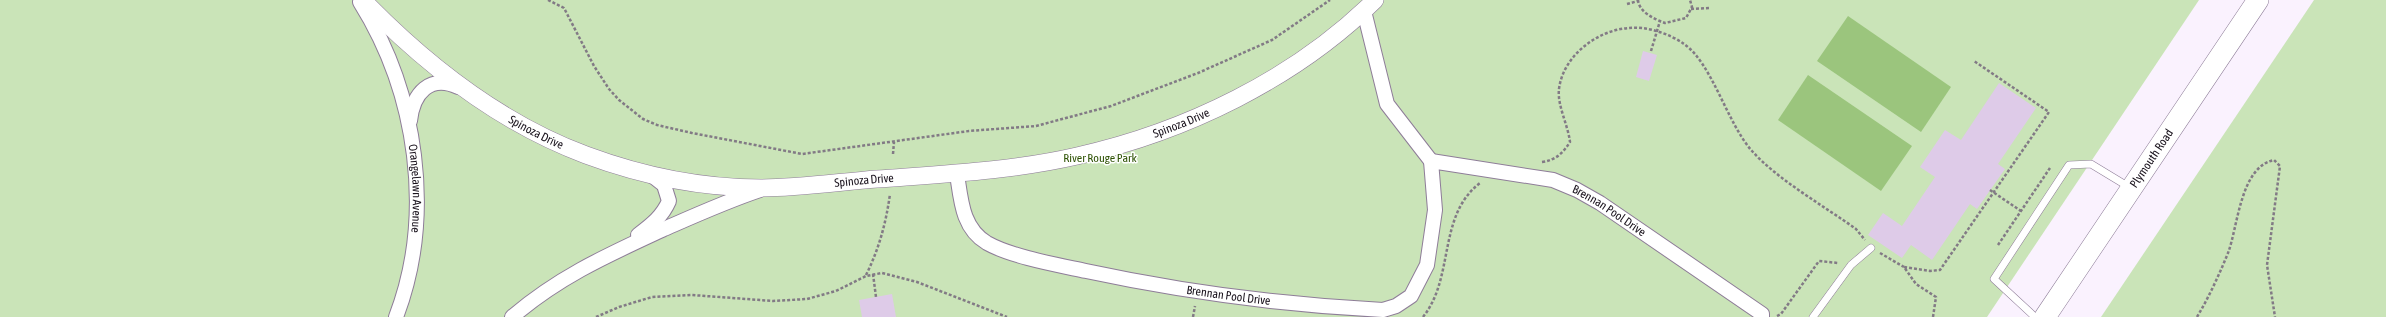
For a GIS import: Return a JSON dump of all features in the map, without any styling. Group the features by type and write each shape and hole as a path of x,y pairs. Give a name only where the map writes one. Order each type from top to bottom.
{"main road":[{"name":"Plymouth Road","path":"2045,317 2258,0"}],"street":[{"name":"Orangelawn Avenue","path":"358,0 380,37 401,93 410,131 416,177 415,228 408,279 396,317"},
{"name":"Spinoza Drive","path":"363,0 408,44 468,91 510,119 542,135 584,154 649,174 711,184 764,188 957,174 1075,156 1116,146 1197,116 1275,77 1320,47 1369,6"},
{"path":"1369,6 1387,104 1431,161"},
{"name":"Orangelawn Avenue","path":"410,131 414,102 424,89 435,82 446,82 468,91"},
{"name":"Brennan Pool Drive","path":"957,174 966,220 976,233 987,243 1030,259 1124,279 1253,300 1383,310 1396,306 1411,296 1427,265 1435,210 1431,161 1553,180 1577,190 1600,203 1762,314 1762,317"},
{"path":"512,317 550,287 607,254 656,221 664,211 669,201 668,194 664,186 649,174"},
{"path":"607,254 714,206 764,188"}],"lane":[{"path":"2035,317 1994,279 2069,165 2091,164 2131,188"},
{"path":"1813,317 1851,265 1871,248"}],"path":[{"path":"548,0 564,8 594,66 609,89 630,110 657,125 802,154 969,131 1036,126 1111,106 1198,73 1272,40 1330,0"},
{"path":"1627,4 1638,1 1643,11 1660,22 1665,23 1673,19 1680,20 1686,18 1691,9 1690,0"},
{"path":"1691,9 1710,8"},
{"path":"1651,51 1660,22"},
{"path":"1539,162 1551,161 1564,152 1570,142 1558,90 1563,72 1573,57 1590,42 1610,32 1630,28 1657,32 1684,44 1697,55 1734,126 1752,150 1769,167 1856,229 1871,248 1904,268 1916,284 1936,297 1933,317"},
{"path":"1904,268 1930,271 1940,270 2049,112 1974,61"},
{"path":"893,154 894,142"},
{"path":"2197,317 2229,251 2239,206 2246,188 2258,169 2266,162 2274,160 2280,166 2268,265 2275,317"},
{"path":"1998,245 2050,168"},
{"path":"1423,317 1431,306 1440,285 1456,212 1474,188 1500,171"},
{"path":"1990,190 2021,211"},
{"path":"866,276 876,255 886,218 890,194"},
{"path":"1775,317 1781,314 1819,261 1851,265"},
{"path":"596,317 619,307 652,297 692,295 773,301 807,299 836,291 866,276 882,273 917,282 1007,317"},
{"path":"872,274 876,297"}],"green space":[{"name":"River Rouge Park","path":"0,0 2199,0 1987,317 0,317"},
{"path":"2314,0 2386,0 2386,317 2101,317"}],"shaded area":[{"path":"1848,16 1951,87 1921,132 1817,61"},
{"path":"1808,75 1912,146 1881,191 1778,120"}],"building":[{"path":"1643,51 1657,55 1649,81 1636,77"},
{"path":"1999,83 2036,108 1998,164 2005,169 1977,209 1970,204 1932,260 1911,245 1902,258 1868,235 1883,213 1902,226 1935,177 1920,167 1945,130 1961,140"},
{"path":"892,294 896,317 862,317 859,300"}]}
